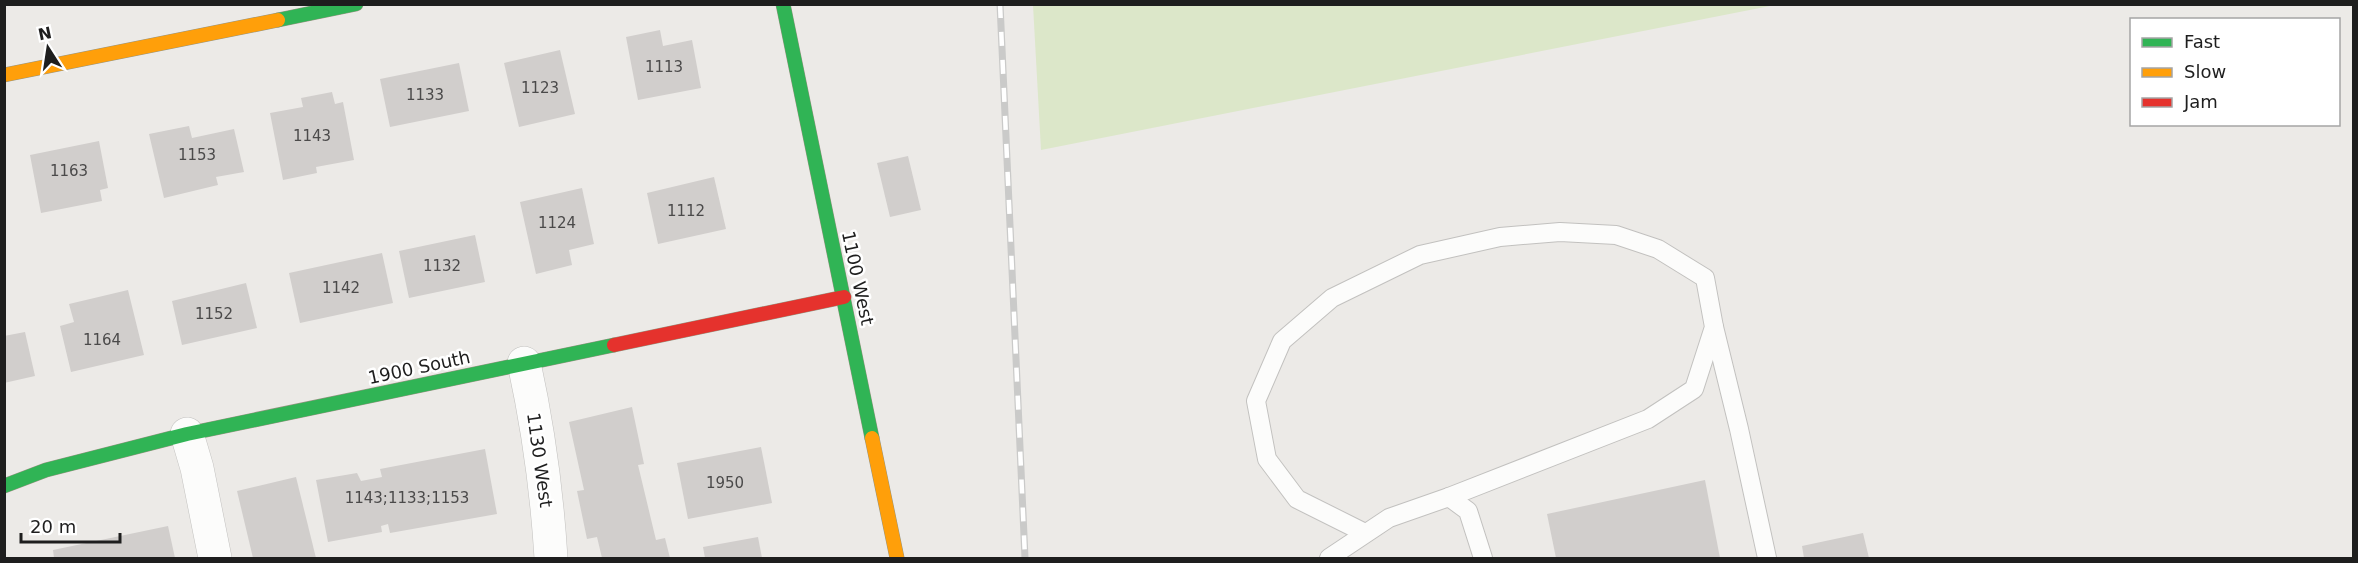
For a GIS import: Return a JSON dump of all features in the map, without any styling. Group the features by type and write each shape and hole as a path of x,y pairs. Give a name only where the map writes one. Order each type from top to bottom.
{"street":[{"path":"4,75 356,4"},
{"name":"1100 West","path":"783,4 897,558"},
{"name":"1900 South","path":"4,486 46,470 187,434 844,297"},
{"name":"1130 West","path":"524,363 532,397 551,558"},
{"path":"187,434 197,468 215,558"}],"lane":[{"path":"1365,533 1297,499 1267,459 1256,401 1282,341 1332,298 1420,255 1500,237 1560,232 1616,235 1658,249 1705,278 1714,327 1767,558"},
{"path":"1329,558 1389,518 1449,497 1648,419 1694,389 1714,327"},
{"path":"1449,497 1468,511 1483,558"}],"green space":[{"path":"1033,4 1775,5 1041,150"}],"building":[{"path":"660,30 663,46 692,40 701,88 638,100 626,37"},
{"path":"560,50 575,114 519,127 504,63"},
{"path":"459,63 469,111 390,127 380,79"},
{"path":"332,92 335,104 343,102 354,160 316,167 317,173 283,180 270,113 303,107 301,98"},
{"path":"189,126 192,138 234,129 244,172 216,177 218,185 164,198 149,134"},
{"path":"99,141 108,188 100,190 102,201 41,213 30,155"},
{"path":"908,156 921,210 890,217 877,163"},
{"path":"714,177 726,229 658,244 647,193"},
{"path":"582,188 594,244 569,250 572,265 536,274 520,202"},
{"path":"475,235 485,282 409,298 399,251"},
{"path":"382,253 393,303 300,323 289,273"},
{"path":"246,283 257,328 182,345 172,301"},
{"path":"128,290 144,355 71,372 60,326 74,322 69,304"},
{"path":"25,332 35,376 4,383 4,336"},
{"path":"632,407 644,464 638,465 656,540 665,538 670,558 602,558 597,537 587,539 577,491 584,490 569,422"},
{"path":"761,447 772,503 688,519 677,463"},
{"path":"485,449 497,514 390,533 388,524 381,526 382,532 328,542 316,480 357,473 361,481 382,477 380,469"},
{"path":"296,477 316,558 253,558 237,491"},
{"path":"1705,480 1720,558 1556,558 1547,514"},
{"path":"168,526 175,558 54,558 53,550"},
{"path":"1863,533 1869,558 1804,558 1802,546"},
{"path":"758,537 762,558 705,558 703,547"}],"railway":[{"path":"1000,4 1025,558"}],"traffic: fast":[{"path":"278,20 356,4"},
{"path":"783,4 872,438"},
{"path":"4,486 46,470 187,434 614,345"}],"traffic: slow":[{"path":"4,75 278,20"},
{"path":"872,438 897,558"}],"traffic: jam":[{"path":"614,345 844,297"}]}
